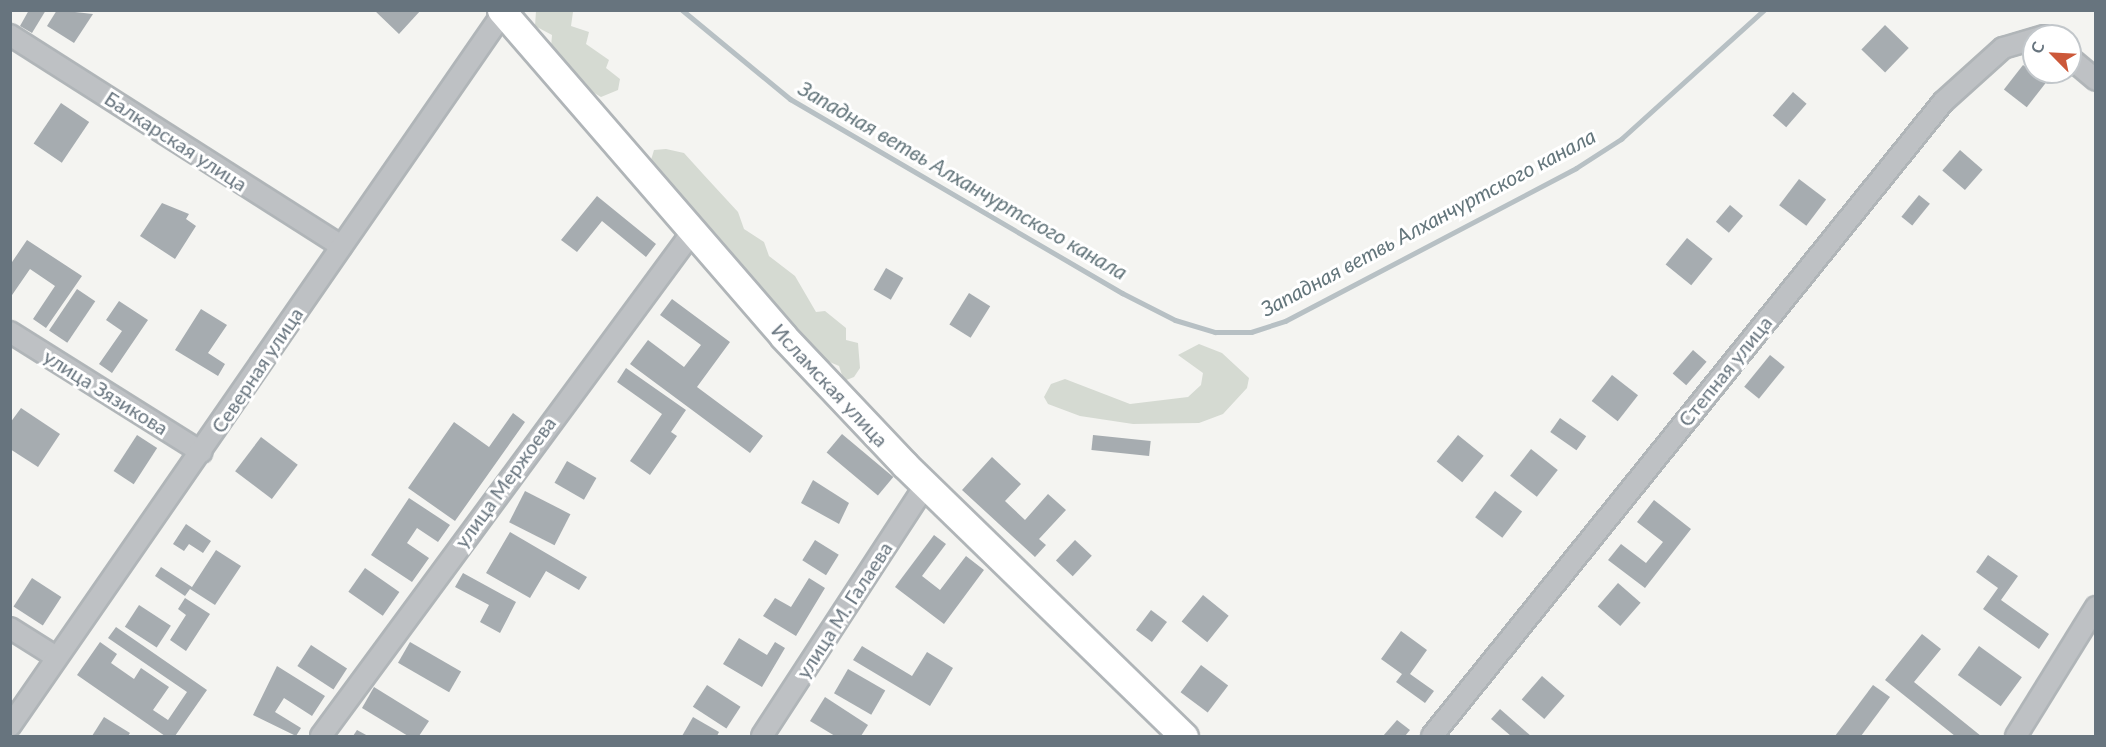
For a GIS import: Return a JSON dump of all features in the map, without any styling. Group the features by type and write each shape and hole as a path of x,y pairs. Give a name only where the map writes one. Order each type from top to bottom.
{"street":[{"name":"Исламская улица","path":"502,12 783,336 927,483 1184,736"},
{"name":"Северная улица","path":"10,726 201,452 502,12"},
{"name":"Балкарская улица","path":"10,35 341,246"},
{"name":"Степная улица","path":"1432,736 1942,102 2002,48 2022,41"},
{"path":"2082,68 2096,80"},
{"name":"улица Мержоева","path":"321,736 693,231"},
{"name":"улица Зязикова","path":"10,333 201,452"},
{"name":"улица М. Галаева","path":"762,736 927,483"},
{"path":"2016,736 2096,608"},
{"path":"10,628 56,657"}],"shaded area":[{"path":"536,11 573,12 571,26 589,32 586,44 609,60 606,68 620,79 618,90 601,97 584,87 551,47 552,35 535,26"},
{"path":"666,149 684,153 738,212 744,229 764,242 769,256 795,276 816,312 825,311 846,328 846,340 858,343 860,368 854,377 844,381 839,366 825,360 759,298 744,269 648,170 654,150"},
{"path":"1199,344 1222,353 1249,378 1247,388 1223,414 1199,423 1133,424 1080,416 1048,404 1044,397 1051,384 1065,379 1130,404 1188,397 1201,385 1203,373 1178,355"}],"building":[{"path":"29,10 46,10 32,33 20,26"},
{"path":"57,10 93,14 74,43 47,26"},
{"path":"374,10 398,12 421,10 399,34"},
{"path":"1885,25 1909,48 1885,72 1861,49"},
{"path":"2022,66 2022,84 2045,84 2027,107 2004,89"},
{"path":"1793,92 1807,104 1786,127 1773,115"},
{"path":"61,103 89,122 62,163 34,144"},
{"path":"1960,150 1983,170 1965,190 1942,170"},
{"path":"1799,179 1826,199 1806,226 1779,205"},
{"path":"1919,195 1930,204 1912,226 1901,217"},
{"path":"597,196 656,244 646,257 602,221 577,252 561,240"},
{"path":"162,203 189,214 186,219 196,226 175,259 140,236"},
{"path":"1730,205 1743,216 1729,233 1716,222"},
{"path":"1687,238 1713,259 1691,285 1666,264"},
{"path":"27,240 82,276 46,328 33,319 55,286 30,269 10,298 10,265"},
{"path":"886,268 903,278 891,300 874,290"},
{"path":"77,289 95,301 67,343 49,330"},
{"path":"969,293 990,306 971,338 949,324"},
{"path":"672,299 730,342 697,387 763,436 750,453 630,364 648,340 684,367 701,345 660,315"},
{"path":"119,301 148,320 112,373 99,364 122,331 106,320"},
{"path":"201,309 227,325 208,353 225,364 218,376 175,350"},
{"path":"1693,350 1707,362 1686,385 1673,373"},
{"path":"1770,355 1785,367 1759,399 1744,387"},
{"path":"626,368 686,410 671,432 677,436 650,475 630,461 662,414 617,382"},
{"path":"1612,375 1638,395 1618,421 1592,401"},
{"path":"21,408 60,434 38,467 10,449 10,423"},
{"path":"513,413 525,422 455,521 408,488 454,422 489,447"},
{"path":"1560,418 1586,436 1576,450 1550,432"},
{"path":"842,434 893,477 878,495 827,452"},
{"path":"137,435 157,448 134,484 114,471"},
{"path":"1093,435 1151,441 1149,456 1091,450"},
{"path":"1458,435 1484,456 1462,482 1437,461"},
{"path":"261,437 298,465 272,499 235,471"},
{"path":"1531,449 1558,470 1537,497 1510,476"},
{"path":"992,457 1021,484 1005,501 1025,520 1048,494 1066,510 1039,539 1046,545 1035,557 962,490"},
{"path":"567,461 596,478 584,500 554,483"},
{"path":"813,480 849,503 839,524 801,503"},
{"path":"525,491 570,514 555,545 509,522"},
{"path":"1495,491 1522,511 1502,538 1475,517"},
{"path":"409,498 450,525 438,542 417,528 407,543 429,558 412,582 371,555"},
{"path":"1654,500 1691,529 1645,588 1608,560 1621,544 1646,563 1663,542 1637,522"},
{"path":"186,524 211,541 203,553 189,544 184,551 173,544"},
{"path":"510,532 587,577 579,590 546,571 530,598 486,573"},
{"path":"934,535 946,544 922,576 940,590 966,556 984,570 944,624 895,587"},
{"path":"815,540 839,555 826,575 802,560"},
{"path":"1075,540 1092,556 1073,576 1056,560"},
{"path":"216,550 241,566 215,605 190,589 185,596 155,576 161,567 192,587"},
{"path":"1988,555 2018,576 2001,600 2049,634 2039,649 1983,609 1998,588 1976,572"},
{"path":"365,568 399,592 383,616 348,592"},
{"path":"463,573 516,602 500,633 480,622 489,605 455,587"},
{"path":"32,578 61,597 43,626 13,607"},
{"path":"809,578 825,588 796,636 763,616 775,598 791,607"},
{"path":"1618,583 1641,603 1620,626 1598,606"},
{"path":"1203,595 1229,616 1207,642 1182,621"},
{"path":"185,598 210,614 186,651 170,640 186,615 178,609"},
{"path":"139,605 171,626 157,648 125,627"},
{"path":"1151,610 1167,622 1152,642 1136,630"},
{"path":"116,627 207,690 175,736 165,736 77,675 100,642 117,654 111,663 134,679 141,668 169,687 153,710 168,720 187,692 108,638"},
{"path":"1401,631 1427,650 1410,674 1434,691 1425,703 1396,682 1402,674 1381,659"},
{"path":"1922,634 1941,649 1914,682 1981,736 1955,736 1885,680"},
{"path":"739,638 767,655 775,642 785,648 762,687 723,664"},
{"path":"410,642 461,672 449,692 398,663"},
{"path":"311,645 347,668 333,689 297,666"},
{"path":"862,646 912,676 927,652 953,668 930,706 853,660"},
{"path":"1979,646 2022,677 2001,706 1958,675"},
{"path":"1201,665 1228,685 1208,713 1181,692"},
{"path":"277,666 325,696 312,716 284,698 275,712 301,728 296,736 253,715"},
{"path":"848,669 885,690 871,715 834,693"},
{"path":"1542,676 1565,696 1544,719 1522,699"},
{"path":"707,685 741,707 726,729 693,707"},
{"path":"1873,685 1890,697 1861,736 1835,736"},
{"path":"374,687 429,721 419,736 408,736 362,708"},
{"path":"825,697 868,725 861,736 835,736 810,721"},
{"path":"1500,709 1531,736 1511,736 1491,719"},
{"path":"104,717 130,733 128,736 92,736"},
{"path":"693,717 719,732 717,736 682,736"},
{"path":"1397,720 1410,730 1405,736 1383,736"},
{"path":"357,730 368,736 353,736"}],"waterway":[{"name":"Западная ветвь Алханчуртского канала","path":"682,10 790,99 1122,293 1175,320 1215,332 1251,332 1285,321 1576,168 1621,139 1764,10"}]}
